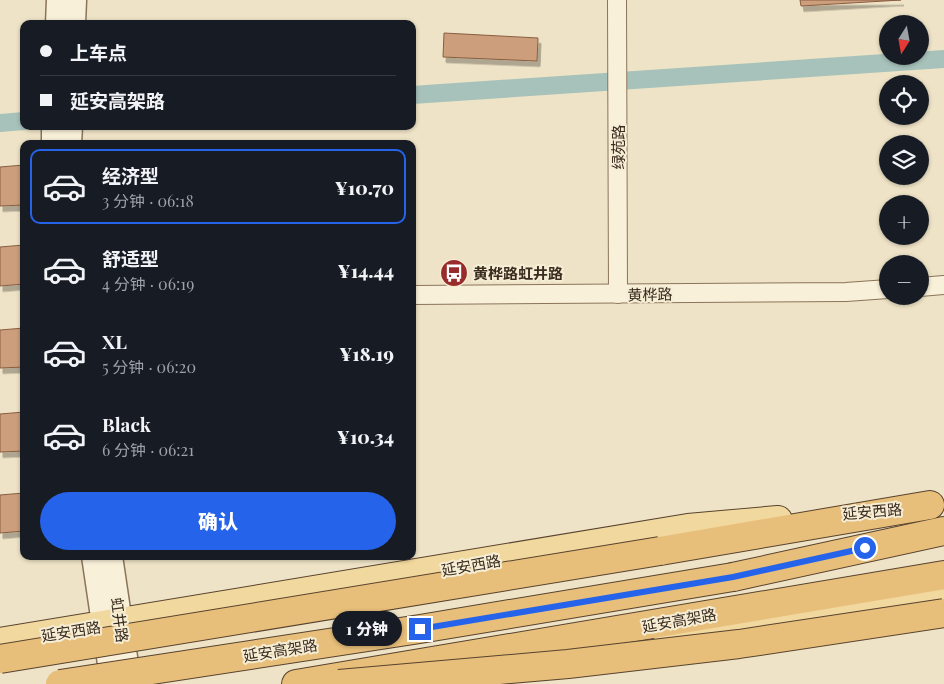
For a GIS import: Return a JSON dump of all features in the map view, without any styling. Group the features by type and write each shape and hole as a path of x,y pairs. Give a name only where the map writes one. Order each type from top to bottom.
{"highway":[{"path":"0,659 937,505"},
{"path":"733,577 944,531"},
{"name":"延安高架路","path":"60,684 420,629 944,543"},
{"name":"延安高架路","path":"296,684 944,575"},
{"path":"339,684 568,664 720,646 944,612"}],"main road":[{"name":"延安西路","path":"0,642 688,528 937,505"},
{"path":"410,684 742,628 944,599"},
{"path":"499,684 944,625"}],"street":[{"path":"57,20 58,0"},
{"path":"74,20 75,0"},
{"name":"绿苑路","path":"617,0 618,294"},
{"path":"57,130 66,139"},
{"path":"929,286 944,285"},
{"name":"黄桦路","path":"416,295 846,292 879,290"},
{"name":"虹井路","path":"94,560 111,625 130,684"},
{"name":"虹井路","path":"111,560 112,684"}],"building":[{"path":"800,0 901,0 801,6"},
{"path":"444,33 538,38 537,61 443,57"},
{"path":"20,165 20,205 0,206 0,167"},
{"path":"20,245 20,284 0,286 0,247"},
{"path":"20,328 20,367 0,368 0,330"},
{"path":"20,412 20,451 0,452 0,414"},
{"path":"20,493 20,531 0,533 0,495"}],"waterway":[{"path":"416,95 944,59"},
{"path":"0,123 20,121"}],"place":[{"name":"黄桦路虹井路","path":"454,273"}],"route":[{"path":"420,629 733,577 865,548"}]}
